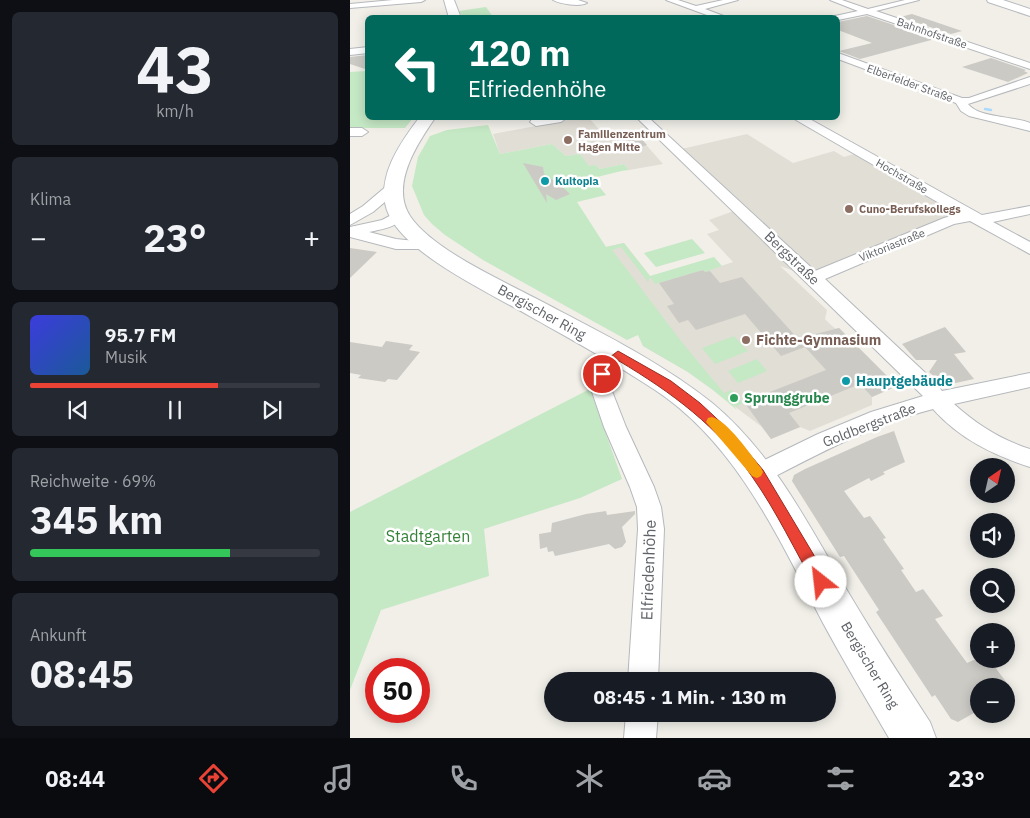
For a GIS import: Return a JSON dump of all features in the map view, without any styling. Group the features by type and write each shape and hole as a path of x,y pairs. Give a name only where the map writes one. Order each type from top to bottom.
{"main road":[{"path":"449,0 454,15"},
{"path":"992,0 1030,14"},
{"name":"Bergischer Ring","path":"426,120 400,163 394,186 394,200 400,215 418,238 454,262 667,384 696,407 726,435 758,474 778,506 850,632 914,738"}],"street":[{"path":"350,6 421,0"},
{"path":"557,0 585,1"},
{"path":"670,0 717,15"},
{"path":"698,8 734,0"},
{"name":"Bahnhofstraße","path":"834,0 1030,66"},
{"path":"840,18 915,0"},
{"path":"574,12 585,1"},
{"path":"350,52 365,50"},
{"name":"Elberfelder Straße","path":"840,58 945,97 961,101 965,109 973,114 1019,122 1030,127"},
{"path":"961,101 970,101 1030,80"},
{"path":"1006,120 1009,110 1012,109"},
{"path":"536,122 548,120"},
{"name":"Bergstraße","path":"645,120 927,386 937,401"},
{"name":"Hochstraße","path":"804,120 1030,249"},
{"name":"Elberfelder Straße","path":"1006,120 1007,126 1030,138"},
{"path":"350,221 368,209 394,186"},
{"name":"Viktoriastraße","path":"813,278 950,221 1030,210"},
{"path":"350,221 400,215"},
{"path":"350,232 387,223 400,215"},
{"path":"350,232 396,244 429,246"},
{"name":"Elfriedenhöhe","path":"618,355 606,366 602,374 600,386 649,507 651,529 643,672"},
{"name":"Goldbergstraße","path":"758,474 820,444 891,414 963,393 1030,380"},
{"path":"937,401 968,428 995,445 1030,458"},
{"path":"640,738 641,722"}],"shaded area":[{"name":"Familienzentrum Hagen Mitte","path":"567,120 591,120 605,136 633,130 663,164 629,170 624,164 600,169 596,165 589,167 580,154 566,156 552,144 500,154 493,134"},
{"path":"747,134 793,163 834,151 844,157 860,152 971,216 813,278 780,266 827,310 825,319 836,329 839,328 897,386 872,397 872,405 810,431 800,427 771,439 762,427 713,390 688,372 643,346 606,247 624,243 650,276 709,270 733,262 707,234 719,230 709,220 739,209 677,150"}],"green space":[{"path":"486,7 492,15 462,15 459,11"},
{"path":"365,71 365,120 411,120 405,128 350,128 350,72"},
{"path":"488,125 500,154 552,144 566,156 580,154 589,166 596,165 600,169 624,164 629,170 592,178 606,195 577,202 606,247 624,243 650,276 714,257 722,266 655,284 650,277 648,282 621,247 612,250 681,341 724,393 731,390 743,403 736,407 732,403 737,410 688,372 643,346 638,335 627,340 483,260 445,235 424,215 412,186 418,157 430,136 447,130"},
{"path":"692,239 705,253 656,267 644,253"},
{"path":"734,336 748,351 715,364 702,348"},
{"path":"757,359 767,371 738,383 728,371"},
{"name":"Stadtgarten","path":"590,389 622,479 580,498 484,529 489,576 381,610 350,690 350,512"}],"building":[{"path":"912,14 962,31 951,34 900,17"},
{"path":"867,16 935,39 860,59 840,51 872,43 840,31 840,22"},
{"path":"365,55 365,69 350,64 350,57"},
{"path":"991,58 1026,70 1024,71 1028,73 1008,82 962,67"},
{"path":"635,132 647,145 621,151 609,138"},
{"name":"Kultopia","path":"523,163 543,167 544,174 570,194 556,200 546,194 547,203"},
{"path":"350,248 377,252 350,278"},
{"path":"703,270 705,272 710,271 720,283 742,277 801,342 815,337 816,334 839,328 897,386 872,397 860,384 789,413 800,427 771,439 744,402 826,370 805,347 781,356 745,314 696,330 688,320 679,323 667,306 674,304 659,283"},
{"path":"945,327 966,352 954,354 974,379 951,384 937,379 929,372 937,360 916,360 902,344"},
{"path":"386,341 413,345 409,350 420,352 397,380 388,379 385,382 358,378 361,375 350,373 350,342 382,347"},
{"path":"894,431 905,462 883,472 885,474 871,481 869,478 844,491 864,518 870,516 886,538 883,539 904,569 901,570 916,592 923,589 943,616 935,619 967,663 970,662 970,668 996,668 1003,678 970,678 970,715 958,722 951,719 935,695 932,697 876,612 879,610 844,556 840,557 792,481 794,475 805,469"},
{"path":"606,511 607,515 635,511 635,514 622,527 626,542 622,547 615,549 609,544 555,556 553,551 548,552 547,547 540,549 539,534 551,532 552,523"}],"waterway":[{"path":"985,109 991,110"}],"slow traffic":[{"path":"712,422 726,435 757,472"}],"place":[{"name":"Familienzentrum Hagen Mitte","path":"568,140"},
{"name":"Kultopia","path":"545,181"},
{"name":"Cuno-Berufskollegs","path":"849,209"},
{"name":"Fichte-Gymnasium","path":"746,340"},
{"name":"Hauptgebäude","path":"846,381"},
{"name":"Sprunggrube","path":"734,398"}],"route":[{"path":"602,374 606,366 618,355 667,384 696,407 726,435 758,474 821,582"}]}
